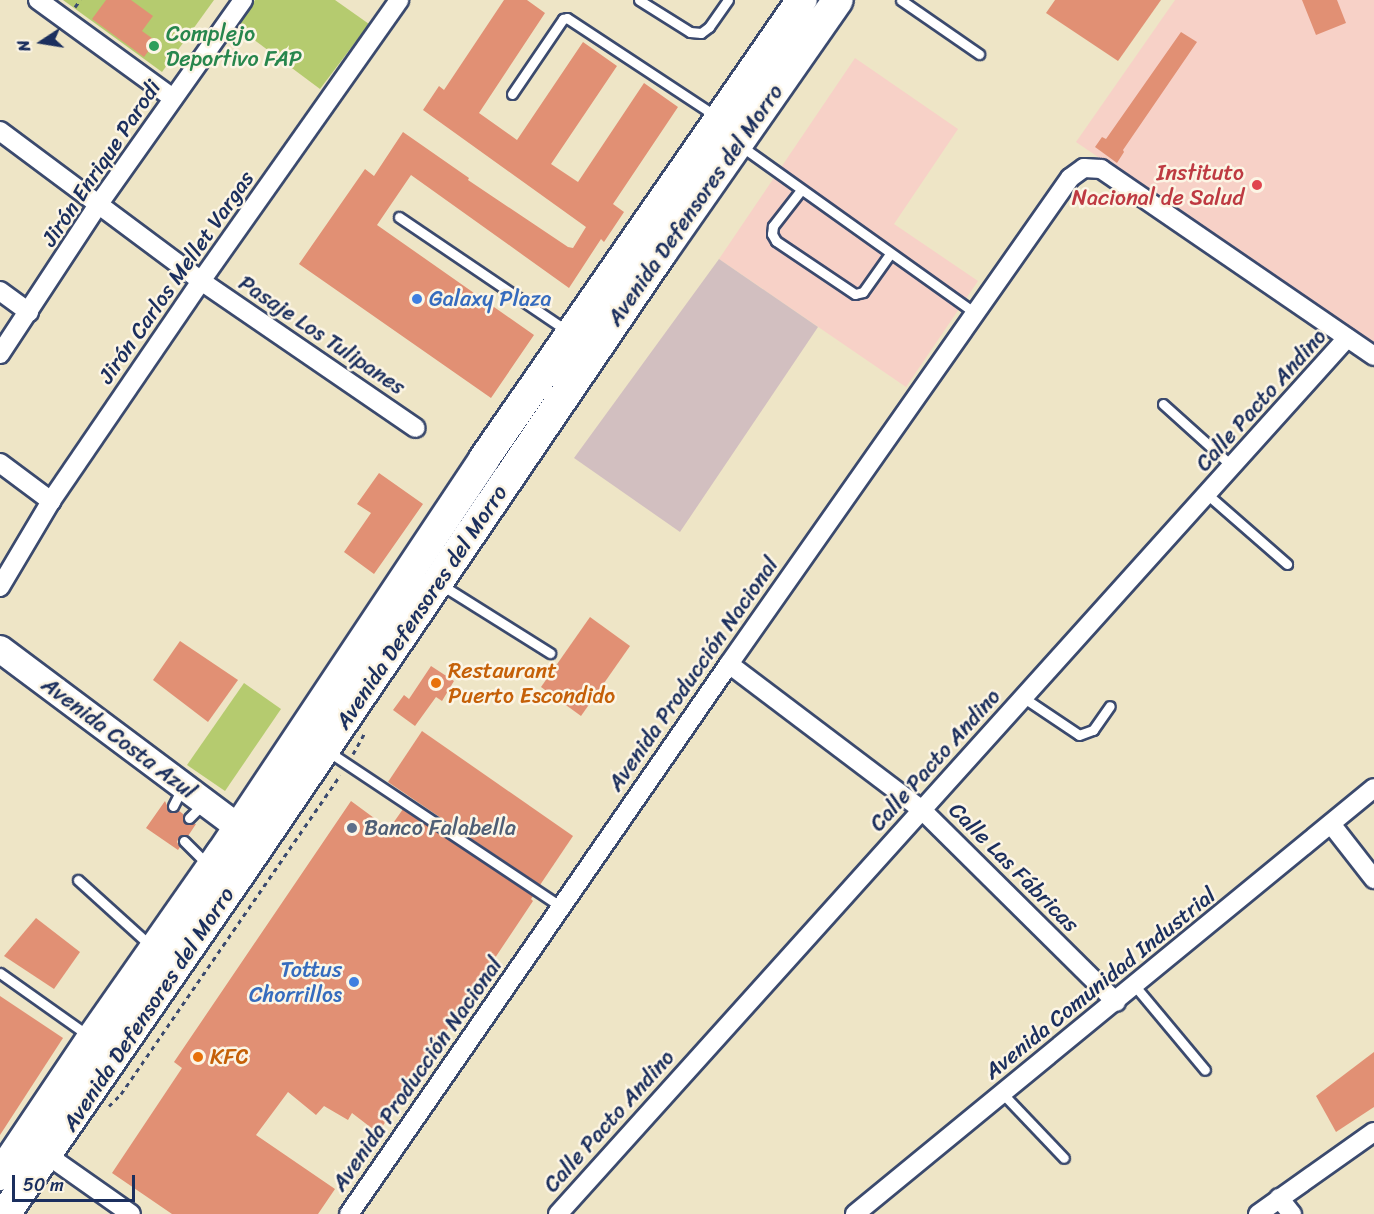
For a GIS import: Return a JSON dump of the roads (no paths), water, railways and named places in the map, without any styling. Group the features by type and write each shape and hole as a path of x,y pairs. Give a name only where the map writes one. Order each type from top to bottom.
{"main road":[{"name":"Avenida Defensores del Morro","path":"0,1176 36,1147 325,749 438,583 649,244 720,118 802,0"},
{"name":"Avenida Defensores del Morro","path":"5,1214 36,1147 92,1038 238,827 358,644 571,333 737,144 838,0"}],"street":[{"path":"38,0 174,98"},
{"name":"Jirón Enrique Parodi","path":"0,354 98,205 243,0"},
{"name":"Jirón Carlos Mellet Vargas","path":"0,587 51,501 201,281 399,0"},
{"name":"Pasaje Los Tulipanes","path":"0,131 201,281 416,428"},
{"name":"Avenida Producción Nacional","path":"349,1214 729,664 1070,178 1084,168 1101,169 1347,338"},
{"path":"0,291 29,312"},
{"path":"1347,338 1374,356"},
{"name":"Calle Pacto Andino","path":"558,1214 1347,338"},
{"path":"0,463 51,501"},
{"name":"Avenida Costa Azul","path":"0,649 178,796 197,810 238,827"},
{"name":"Calle Las Fábricas","path":"729,664 922,810 1116,1002"},
{"name":"Avenida Comunidad Industrial","path":"855,1214 1374,788"},
{"path":"1331,824 1374,879"},
{"path":"1257,1214 1374,1132"},
{"path":"36,1147 132,1214"},
{"path":"1279,1198 1292,1214"}],"lane":[{"path":"639,0 690,32 701,33 709,27 728,0"},
{"path":"901,0 979,54"},
{"path":"512,94 563,18 567,18 720,118"},
{"path":"737,144 974,312"},
{"path":"801,190 773,226 772,234 776,241 855,294 863,292 890,254"},
{"path":"399,217 571,333"},
{"path":"1163,404 1233,467"},
{"path":"1208,495 1287,564"},
{"path":"438,583 550,653"},
{"path":"1024,698 1078,735 1093,730 1110,706"},
{"path":"325,749 561,907"},
{"path":"184,841 210,868"},
{"path":"78,880 138,937 154,948"},
{"path":"0,973 92,1038"},
{"path":"1135,986 1205,1070"},
{"path":"1003,1094 1064,1158"}],"place":[{"name":"Complejo Deportivo FAP","path":"154,46"},
{"name":"Instituto Nacional de Salud","path":"1257,185"},
{"name":"Galaxy Plaza","path":"417,299"},
{"name":"Restaurant Puerto Escondido","path":"436,683"},
{"name":"Banco Falabella","path":"352,828"},
{"name":"Tottus Chorrillos","path":"354,982"},
{"name":"KFC","path":"198,1057"}]}
